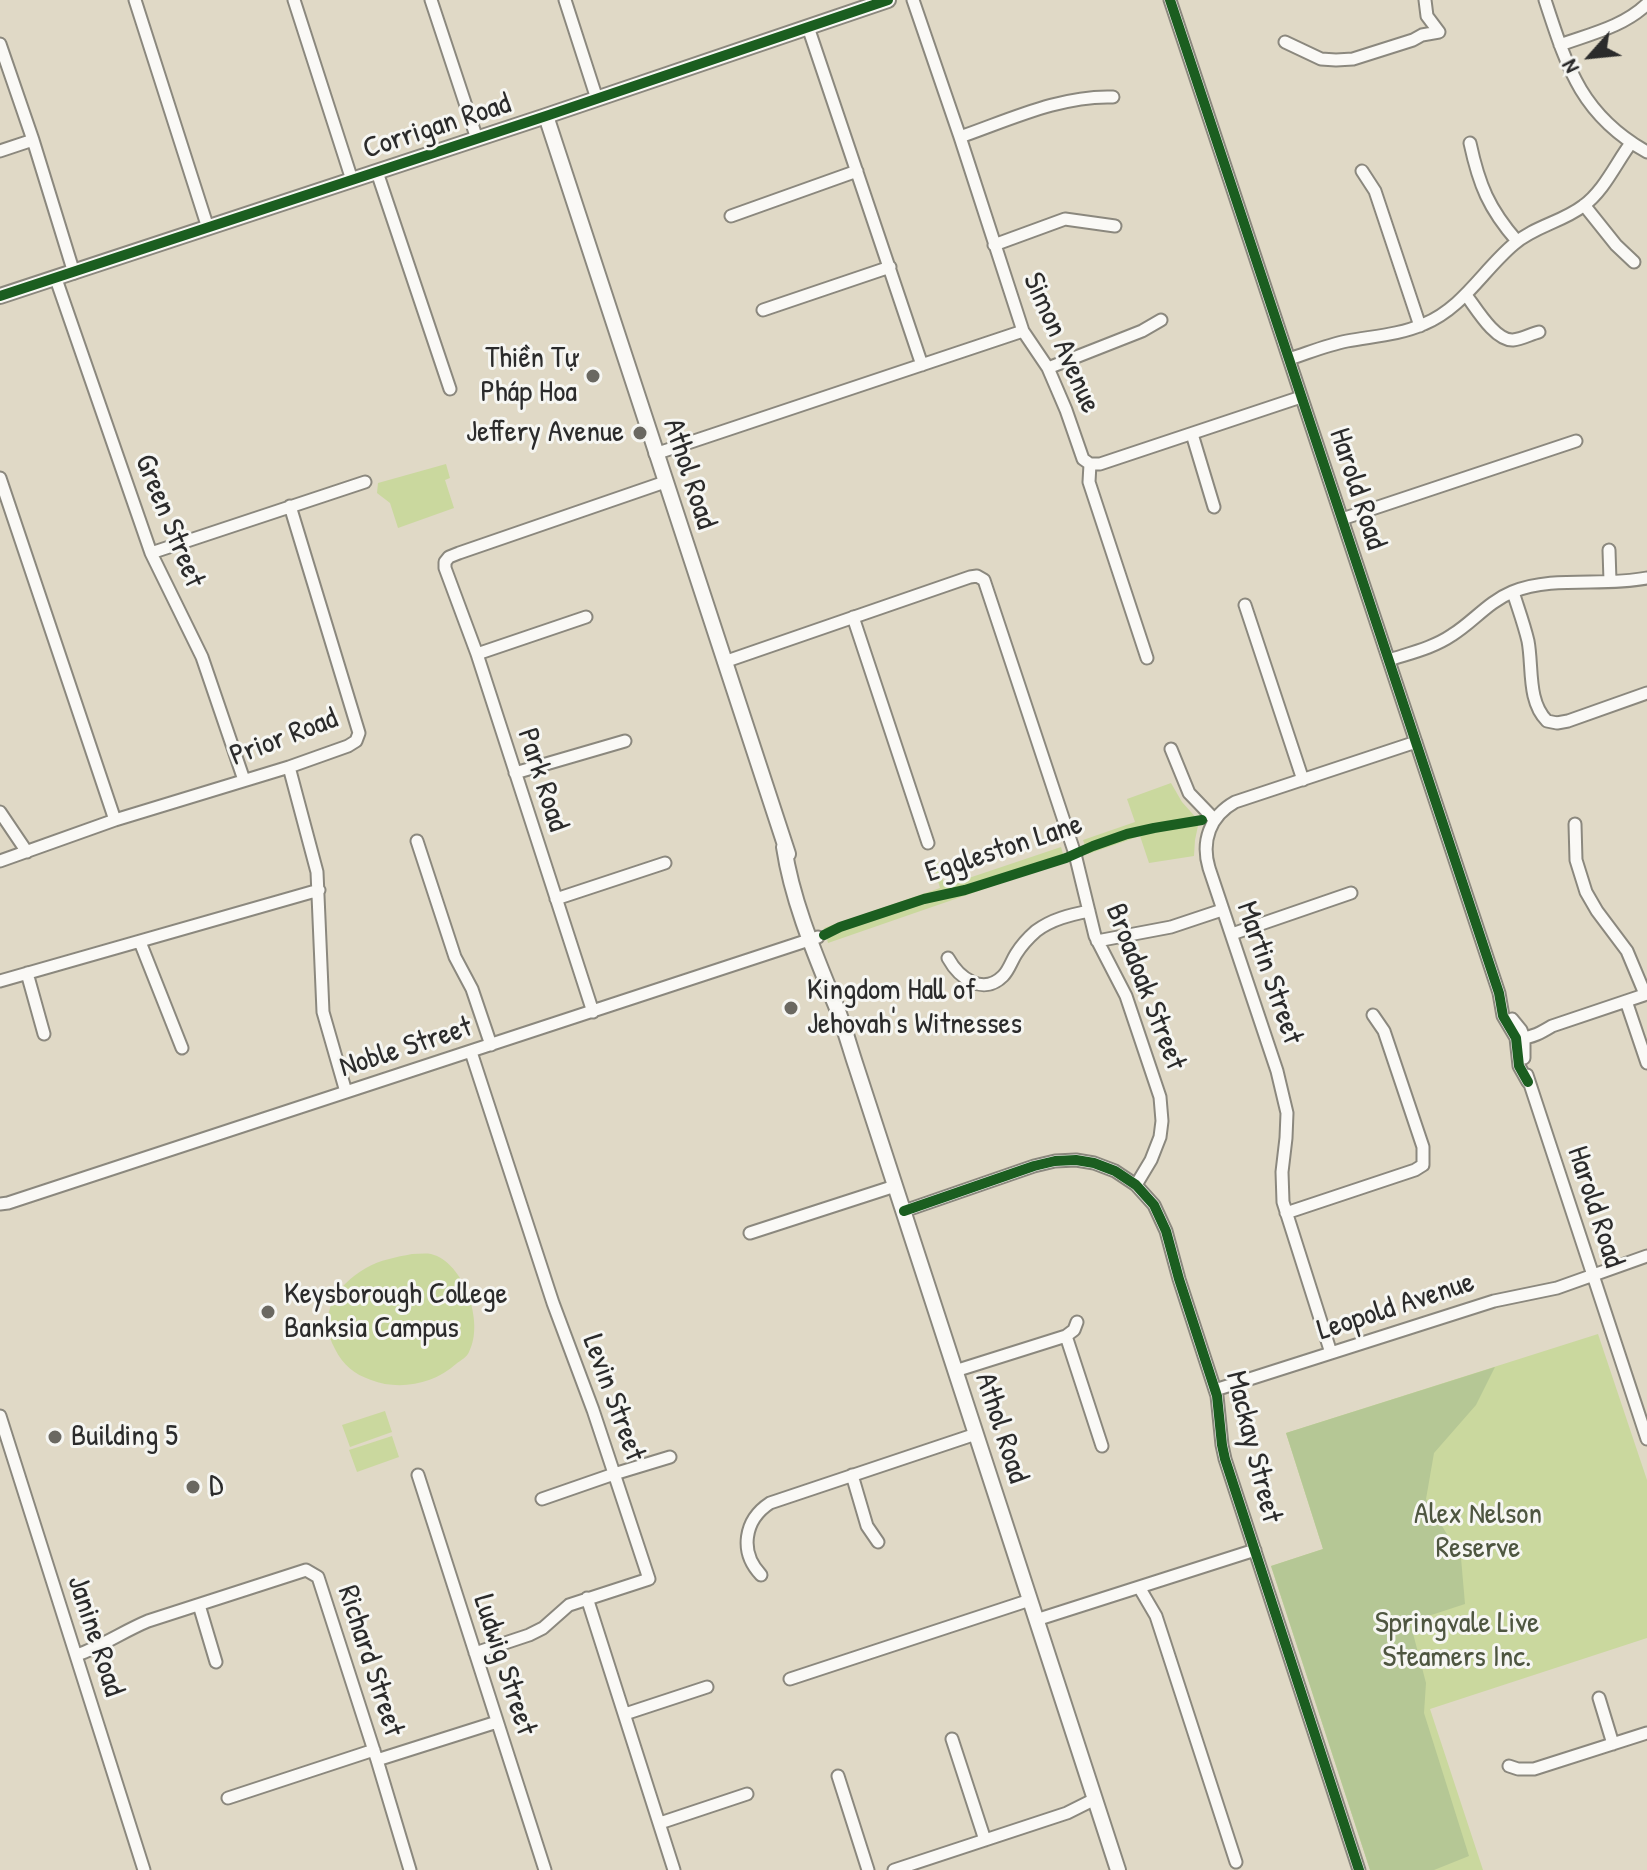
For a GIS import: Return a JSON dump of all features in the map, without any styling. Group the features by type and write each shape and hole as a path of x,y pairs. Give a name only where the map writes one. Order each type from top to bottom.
{"main road":[{"name":"Corrigan Road","path":"0,296 597,99 808,27 867,3 888,0"},
{"name":"Athol Road","path":"546,116 784,847 800,881 814,938 829,972 835,1003 1118,1870"}],"street":[{"path":"135,0 208,228"},
{"path":"294,0 352,180"},
{"path":"431,0 477,139"},
{"path":"565,0 597,99"},
{"name":"Simon Avenue","path":"913,0 1023,331 1048,368 1083,459 1090,464 1089,482 1147,658"},
{"name":"Harold Road","path":"1170,0 1499,993 1503,1016 1521,1036 1517,1060 1528,1082 1647,1439"},
{"path":"1285,42 1321,59 1353,59 1439,32 1427,16 1425,0"},
{"path":"1545,0 1576,83 1590,105 1631,143 1647,152"},
{"path":"1560,45 1623,22 1647,4"},
{"path":"808,27 922,365"},
{"path":"0,44 74,273"},
{"path":"960,137 1057,104 1080,98 1113,97"},
{"path":"0,151 33,140"},
{"path":"1470,143 1488,203 1517,241"},
{"path":"1289,359 1344,342 1386,336 1420,326 1440,316 1466,295 1517,241 1584,205 1596,194 1631,143"},
{"path":"731,216 857,171"},
{"path":"1362,171 1375,191 1420,326"},
{"path":"377,172 450,389"},
{"path":"1584,205 1634,262"},
{"path":"994,245 1065,219 1115,226"},
{"path":"763,310 890,267"},
{"name":"Green Street","path":"56,279 151,553 202,657 244,780"},
{"path":"1466,295 1490,327 1503,337 1513,340 1539,332"},
{"path":"1048,368 1142,331 1161,320"},
{"path":"655,454 1023,331"},
{"path":"1090,464 1100,464 1301,397"},
{"path":"1192,434 1214,507"},
{"path":"1342,519 1576,441"},
{"path":"0,478 115,820"},
{"path":"151,553 365,482"},
{"name":"Park Road","path":"593,1012 445,562 459,553 665,482"},
{"name":"Prior Road","path":"0,861 115,820 289,767 356,741 359,733 290,506"},
{"path":"1609,550 1610,581"},
{"name":"Broadoak Street","path":"853,617 970,577 980,577 987,585 1071,842 1097,941 1126,996 1160,1097 1160,1137 1136,1185"},
{"path":"1389,660 1440,642 1488,606 1513,592 1556,583 1647,578"},
{"path":"1513,592 1527,639 1534,693 1547,721 1568,721 1647,693"},
{"path":"1245,605 1303,780"},
{"path":"477,654 586,617"},
{"path":"724,662 853,617 928,843"},
{"path":"515,773 625,741"},
{"path":"1171,749 1189,793 1215,820 1235,802 1416,742"},
{"path":"289,767 313,853 319,890 323,1012 346,1092"},
{"path":"0,812 27,852"},
{"name":"Martin Street","path":"1215,820 1206,840 1205,855 1285,1100 1287,1125 1282,1184 1286,1213 1331,1353"},
{"path":"1521,1036 1537,1027 1552,1026 1646,994 1627,951 1586,892 1576,860 1575,824"},
{"path":"417,841 455,957 472,989 491,1045"},
{"path":"556,899 665,863"},
{"path":"0,981 319,890"},
{"path":"1232,934 1351,893"},
{"path":"1097,941 1163,929 1222,910"},
{"path":"948,958 956,971 970,982 983,985 992,983 1003,977 1023,944 1038,929 1055,920 1089,911"},
{"name":"Noble Street","path":"3,1205 814,938"},
{"path":"140,942 182,1048"},
{"path":"27,973 44,1034"},
{"path":"1626,1001 1647,1063"},
{"path":"1286,1213 1423,1165 1424,1154 1418,1133 1384,1031 1373,1015"},
{"name":"Levin Street","path":"471,1052 553,1303 593,1410 649,1579 569,1605 543,1628 475,1653"},
{"name":"Mackay Street","path":"904,1211 1034,1166 1076,1160 1115,1171 1136,1185 1154,1205 1163,1222 1215,1390 1223,1450 1359,1870"},
{"path":"750,1233 895,1186"},
{"name":"Leopold Avenue","path":"1215,1390 1494,1301 1557,1288 1647,1256"},
{"path":"955,1371 1066,1336 1074,1330 1077,1322"},
{"path":"1066,1336 1102,1446"},
{"name":"Janine Road","path":"0,1416 144,1870"},
{"path":"761,1575 751,1560 746,1539 750,1524 759,1512 776,1500 976,1434"},
{"path":"542,1499 670,1457"},
{"name":"Ludwig Street","path":"418,1475 545,1870"},
{"path":"852,1475 867,1526 878,1542"},
{"path":"1036,1620 1255,1550"},
{"name":"Richard Street","path":"77,1655 148,1621 306,1570 318,1577 410,1870"},
{"path":"1139,1587 1156,1616 1236,1862"},
{"path":"587,1598 674,1870"},
{"path":"790,1679 1030,1600"},
{"path":"199,1605 216,1662"},
{"path":"625,1714 707,1687"},
{"path":"1599,1698 1613,1744"},
{"path":"228,1798 497,1722"},
{"path":"1509,1766 1534,1769 1647,1733"},
{"path":"952,1739 985,1840"},
{"path":"838,1776 868,1870"},
{"path":"660,1823 747,1794"},
{"path":"894,1870 1096,1804"}],"green space":[{"path":"446,464 450,478 445,480 454,508 398,528 390,503 377,493 378,483"},
{"path":"1171,783 1182,802 1199,821 1194,856 1149,863 1140,836 1088,854 1083,840 1135,822 1127,799"},
{"path":"1061,847 1065,861 828,943 824,928 940,888 933,863 937,861 945,886"},
{"path":"412,1254 431,1254 443,1259 462,1281 473,1310 473,1340 467,1355 447,1371 427,1381 393,1385 371,1380 350,1368 335,1349 328,1325 332,1302 346,1283 366,1268"},
{"name":"Alex Nelson Reserve","path":"1598,1334 1647,1480 1647,1638 1430,1709 1483,1870 1370,1870 1271,1566 1323,1549 1286,1433"},
{"path":"1495,1367 1476,1405 1434,1453 1426,1499 1461,1558 1465,1604 1410,1622 1426,1683 1424,1713 1469,1856 1434,1870 1370,1870 1271,1566 1323,1549 1286,1433"},
{"path":"385,1411 392,1432 350,1447 342,1425"},
{"path":"392,1436 399,1457 357,1472 349,1450"}],"cycle path":[{"path":"0,296 888,0"},
{"path":"1170,0 1499,993 1503,1016 1516,1038 1519,1066 1528,1082"},
{"name":"Eggleston Lane","path":"824,935 924,899 965,890 1066,858 1127,834 1202,820"},
{"path":"904,1211 1034,1166 1076,1160 1115,1171 1136,1185 1154,1205 1166,1231 1217,1396 1225,1459 1359,1870"}],"place":[{"name":"Thiền Tự Pháp Hoa","path":"593,376"},
{"name":"Jeffery Avenue","path":"640,433"},
{"name":"Kingdom Hall of Jehovah's Witnesses","path":"791,1008"},
{"name":"Keysborough College Banksia Campus","path":"268,1312"},
{"name":"Building 5","path":"55,1437"},
{"name":"D","path":"193,1487"}],"park label":[{"name":"Springvale Live Steamers Inc.","path":"1457,1641"}]}
